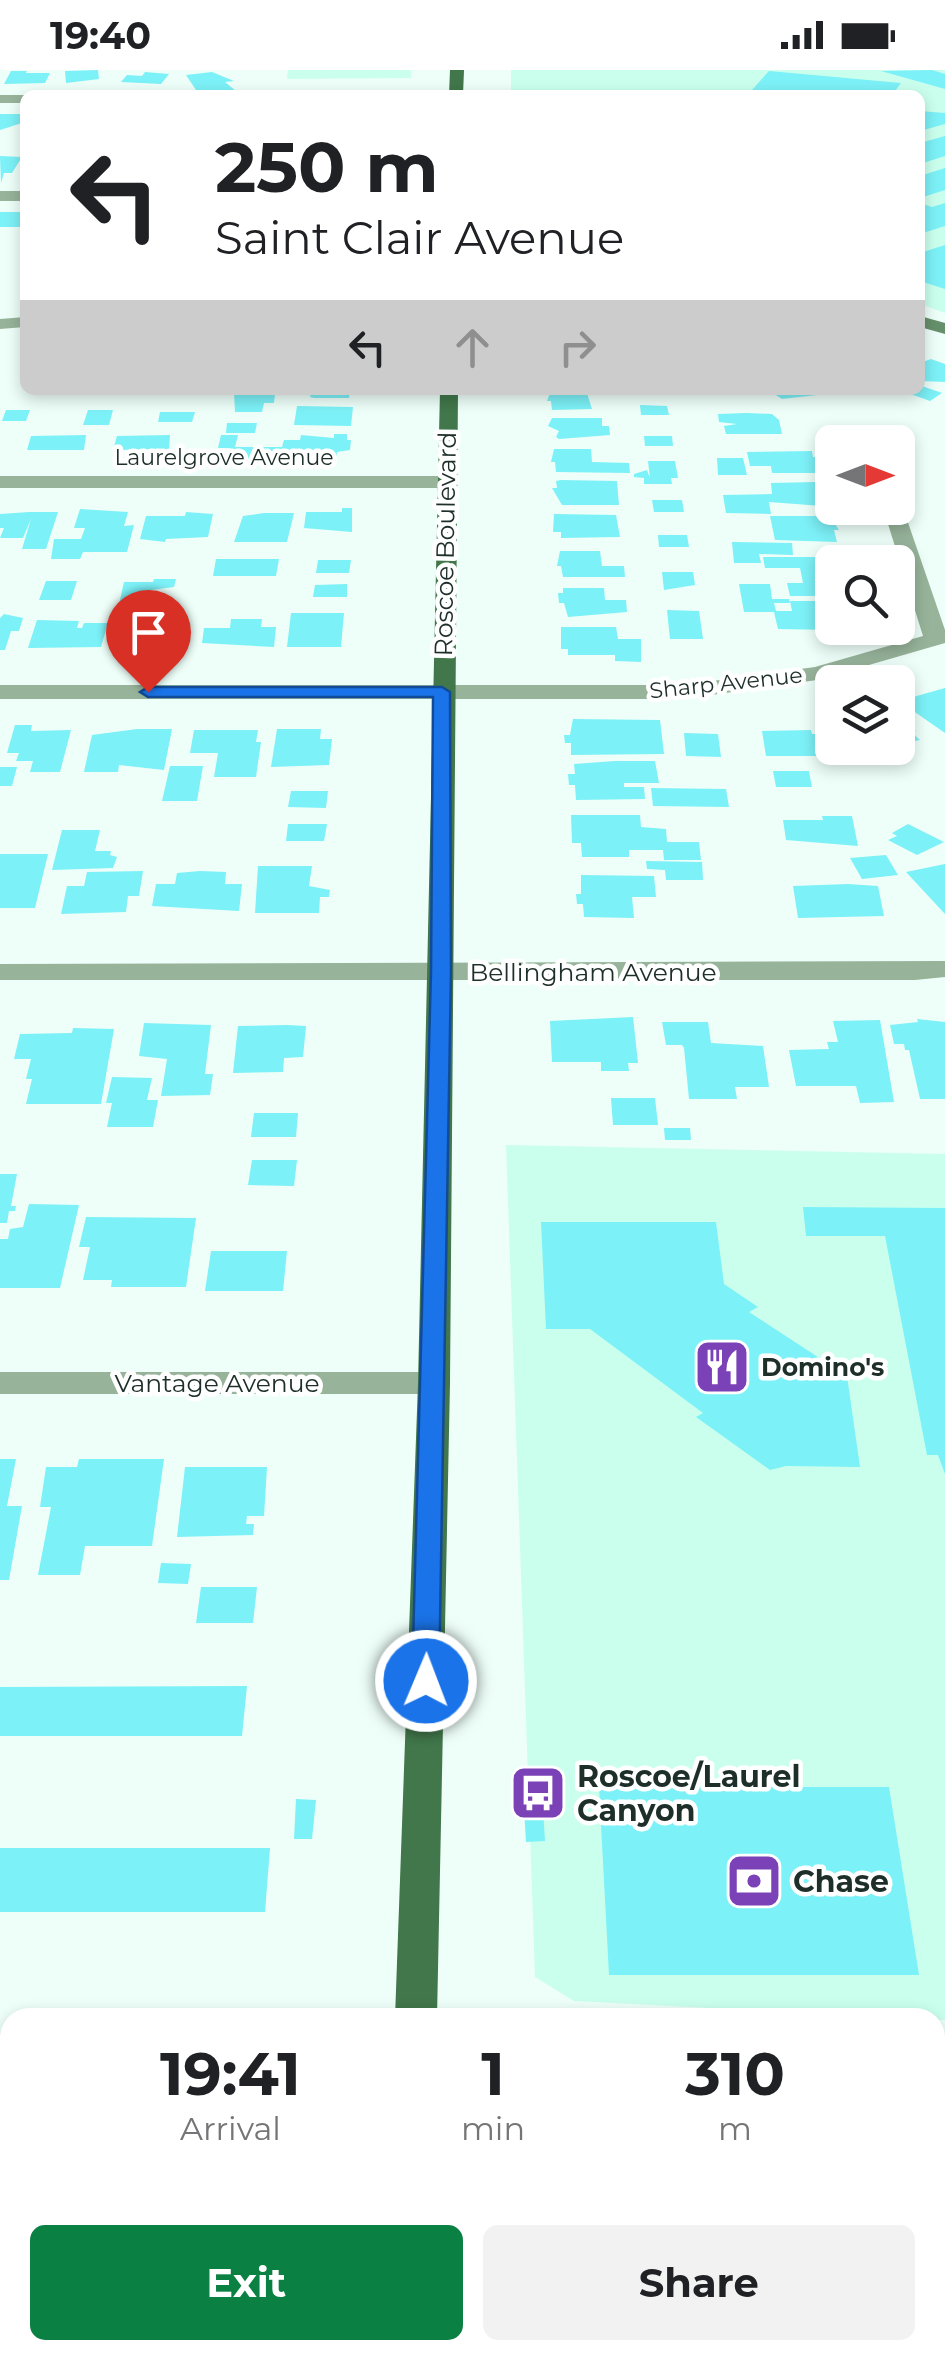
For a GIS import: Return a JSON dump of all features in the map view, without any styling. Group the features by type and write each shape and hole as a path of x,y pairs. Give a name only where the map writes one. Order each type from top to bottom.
{"main road":[{"name":"Roscoe Boulevard","path":"416,2008 434,1383 449,395"}],"street":[{"name":"Laurelgrove Avenue","path":"0,482 448,482"},
{"path":"899,525 940,637"},
{"name":"Sharp Avenue","path":"0,692 683,692 817,673 940,637"},
{"name":"Bellingham Avenue","path":"0,972 915,972 945,968"},
{"name":"Vantage Avenue","path":"0,1383 434,1383"}],"shaded area":[{"path":"288,70 411,70 411,78 287,79"},
{"path":"511,70 945,70 945,313 925,306 925,90 511,90"},
{"path":"506,1145 945,1154 945,2008 711,2008 574,2001 535,1977"}],"building":[{"path":"98,70 99,79 66,83 65,71"},
{"path":"932,70 945,74 945,89 881,71"},
{"path":"11,71 50,73 45,83 4,84"},
{"path":"769,71 901,83 896,90 752,90"},
{"path":"145,72 169,74 161,84 121,82 127,75 142,76"},
{"path":"212,72 234,81 225,82 235,90 196,90 186,75"},
{"path":"925,111 945,113 945,124 925,130"},
{"path":"0,114 20,114 20,124 0,130"},
{"path":"945,136 945,156 925,162 925,142"},
{"path":"0,156 20,157 12,173 4,173 1,183"},
{"path":"945,168 945,190 925,196 925,174"},
{"path":"945,203 945,226 925,232 925,205"},
{"path":"0,212 20,212 20,227 0,227"},
{"path":"945,245 945,289 925,283 925,251"},
{"path":"925,361 945,364 945,382 925,381"},
{"path":"925,387 942,393 930,401 913,395 925,395"},
{"path":"234,395 275,395 274,403 264,403 262,412 235,412"},
{"path":"311,395 349,395 349,398"},
{"path":"549,395 588,395 592,409 552,410 551,401 547,401"},
{"path":"776,395 817,395 782,399"},
{"path":"640,405 667,406 669,415 641,415"},
{"path":"297,406 353,407 351,426 294,425"},
{"path":"6,410 30,410 26,421 2,421"},
{"path":"88,410 113,410 109,425 83,425"},
{"path":"160,412 195,412 192,422 158,422"},
{"path":"718,414 772,414 779,420 782,434 726,434 724,426 737,424 719,422"},
{"path":"552,418 602,418 602,426 609,426 610,435 559,439 559,431 548,426"},
{"path":"227,423 257,423 255,433 226,433"},
{"path":"334,434 347,434 347,440 351,440 350,450 337,452 336,460 227,459 230,448 218,448 221,435 238,435 235,447 282,447 284,440 300,440 301,435 334,438"},
{"path":"86,435 84,450 27,450 31,436"},
{"path":"170,435 169,449 113,450 117,436"},
{"path":"644,436 672,436 673,446 645,446"},
{"path":"554,449 591,449 592,462 629,463 630,473 556,472 555,462 551,462"},
{"path":"812,451 815,473 772,473 771,466 750,466 747,452"},
{"path":"717,458 743,458 747,475 718,475"},
{"path":"648,461 675,461 678,478 671,478 672,484 644,484 644,478 634,474 647,470 650,478"},
{"path":"556,481 617,481 619,505 562,505 552,488 557,488"},
{"path":"815,482 815,505 769,502 771,514 726,513 723,495 772,494 771,483"},
{"path":"652,500 682,500 684,512 654,512"},
{"path":"342,508 352,508 352,532 304,528 306,512 342,512"},
{"path":"80,509 128,512 124,526 134,525 127,552 83,552 80,559 51,559 54,539 81,539 85,528 74,528"},
{"path":"58,512 46,549 22,549 31,519 23,538 0,538 4,528 0,528 0,514"},
{"path":"186,512 213,514 208,537 165,542 140,539 146,516 185,516"},
{"path":"294,513 287,542 234,542 243,516"},
{"path":"554,514 616,515 620,537 561,538 561,532 553,532"},
{"path":"770,516 815,516 815,525 836,525 839,530 834,530 837,542 775,540"},
{"path":"658,535 687,535 689,547 659,547"},
{"path":"732,542 792,543 793,555 759,554 761,563 734,563"},
{"path":"560,551 600,551 602,566 624,566 625,577 563,577 561,566 557,566"},
{"path":"763,557 815,557 815,596 790,596 787,583 803,583 800,568 765,568"},
{"path":"216,559 279,559 276,576 213,576"},
{"path":"318,560 351,560 349,573 316,573"},
{"path":"662,572 693,572 695,585 664,590"},
{"path":"176,579 174,587 151,590 146,617 116,618 124,582"},
{"path":"46,581 77,581 71,600 39,600"},
{"path":"347,584 347,597 313,597 315,585"},
{"path":"739,584 770,584 772,599 789,599 790,603 774,603 776,611 792,611 790,601 815,601 815,630 778,629 774,612 744,612"},
{"path":"563,588 604,588 605,600 626,600 627,612 568,617 564,603 559,603 558,593 563,593"},
{"path":"667,610 699,611 703,639 670,639"},
{"path":"291,613 344,613 341,647 287,647"},
{"path":"4,614 23,618 19,631 11,631 5,650 0,650 0,618"},
{"path":"231,619 262,619 261,627 276,627 274,647 202,643 204,628 230,628"},
{"path":"37,620 79,621 77,628 84,623 108,623 101,647 28,648"},
{"path":"183,622 179,649 126,647 129,630 134,630 137,623"},
{"path":"561,627 616,627 618,639 641,639 641,662 615,661 615,655 568,655 568,649 561,649"},
{"path":"945,688 945,733 915,712 915,696"},
{"path":"573,719 660,720 664,754 571,755 571,743 565,743 564,735 570,735"},
{"path":"15,725 32,725 31,731 71,730 60,772 30,772 33,761 16,761 19,753 7,753"},
{"path":"172,729 164,770 119,765 118,772 84,772 92,735"},
{"path":"277,729 321,729 320,739 332,739 329,765 271,767"},
{"path":"194,730 258,730 256,742 261,742 256,777 214,777 218,753 190,753"},
{"path":"811,730 815,734 815,756 766,756 762,731"},
{"path":"684,733 718,734 721,757 686,756"},
{"path":"655,761 659,783 624,783 624,787 644,787 645,799 576,800 575,785 569,785 568,774 575,774 574,764"},
{"path":"170,766 203,766 197,801 162,801"},
{"path":"0,767 17,767 12,786 0,786"},
{"path":"773,771 809,771 812,787 776,787"},
{"path":"651,788 726,789 729,807 653,806"},
{"path":"291,791 328,791 326,808 288,807"},
{"path":"571,815 640,815 641,827 666,829 667,842 699,842 701,860 664,860 663,850 629,850 629,857 582,857 581,843 572,843"},
{"path":"822,816 852,816 858,846 786,840 783,820 823,820"},
{"path":"288,824 327,824 324,841 286,841"},
{"path":"908,824 944,842 917,855 888,840"},
{"path":"62,830 100,830 95,851 111,851 110,855 117,857 113,868 52,870"},
{"path":"0,854 48,854 35,908 0,908"},
{"path":"886,855 898,875 862,879 850,858"},
{"path":"646,861 702,862 703,880 666,880 665,870 647,869"},
{"path":"945,864 945,914 906,872"},
{"path":"258,866 312,866 309,886 330,890 329,897 320,897 319,913 255,913"},
{"path":"143,871 139,896 128,896 126,912 61,914 67,886 84,886 87,872"},
{"path":"226,872 225,884 242,884 239,911 152,906 156,884 175,884 177,873"},
{"path":"581,875 654,876 656,897 632,897 634,918 584,917 583,904 577,904 576,894 581,894"},
{"path":"793,886 878,886 884,916 798,918"},
{"path":"633,1017 638,1063 628,1063 629,1071 601,1071 601,1062 552,1062 550,1021"},
{"path":"917,1019 945,1022 945,1099 920,1099 909,1050 905,1050 904,1044 894,1044 890,1025 918,1022"},
{"path":"880,1020 894,1102 860,1103 856,1086 796,1086 789,1050 829,1049 827,1042 838,1042 833,1021"},
{"path":"662,1022 708,1022 711,1043 763,1046 769,1087 735,1087 737,1099 689,1099 684,1048 666,1045"},
{"path":"144,1023 211,1025 205,1074 213,1074 210,1095 161,1096 167,1059 139,1056"},
{"path":"238,1026 306,1026 303,1057 284,1058 283,1072 233,1073"},
{"path":"73,1028 114,1029 101,1104 26,1104 32,1079 26,1079 31,1059 14,1059 20,1034 72,1033"},
{"path":"112,1077 152,1078 147,1100 158,1100 153,1127 107,1127 112,1103 106,1103"},
{"path":"611,1098 655,1098 658,1125 613,1125"},
{"path":"254,1113 298,1113 296,1137 251,1137"},
{"path":"664,1128 690,1128 691,1140 665,1140"},
{"path":"252,1160 297,1160 294,1186 248,1185"},
{"path":"0,1174 17,1174 11,1206 16,1206 15,1211 9,1211 7,1223 0,1223"},
{"path":"29,1204 79,1205 60,1288 0,1288 0,1239 8,1239 10,1229 23,1227"},
{"path":"803,1207 945,1208 945,1474 938,1455 927,1455 885,1236 806,1236"},
{"path":"86,1217 196,1218 186,1287 111,1287 112,1280 83,1280 90,1247 79,1247"},
{"path":"541,1222 716,1222 724,1284 758,1307 749,1312 847,1376 860,1467 786,1466 770,1470 696,1417 703,1413 590,1329 546,1329"},
{"path":"211,1251 287,1251 283,1291 205,1291"},
{"path":"0,1459 16,1459 7,1506 22,1506 9,1580 0,1580"},
{"path":"79,1459 164,1459 152,1546 85,1546 80,1575 38,1575 51,1507 40,1507 46,1467 77,1467"},
{"path":"185,1467 267,1467 264,1516 247,1516 246,1524 254,1524 253,1535 177,1537"},
{"path":"161,1563 191,1564 188,1584 158,1583"},
{"path":"201,1587 257,1587 253,1623 196,1623"},
{"path":"247,1686 242,1736 0,1736 0,1687"},
{"name":"Chase","path":"599,1787 889,1787 919,1975 609,1975"},
{"path":"296,1799 316,1800 312,1839 294,1839"},
{"path":"524,1809 543,1809 545,1841 526,1842"},
{"path":"0,1848 270,1848 265,1912 0,1912"}],"place":[{"name":"Domino's","path":"722,1367"},
{"name":"Roscoe/Laurel Canyon","path":"538,1793"},
{"name":"Chase","path":"754,1881"}],"route":[{"path":"148,692 442,692 441,972 426,1681"}]}
